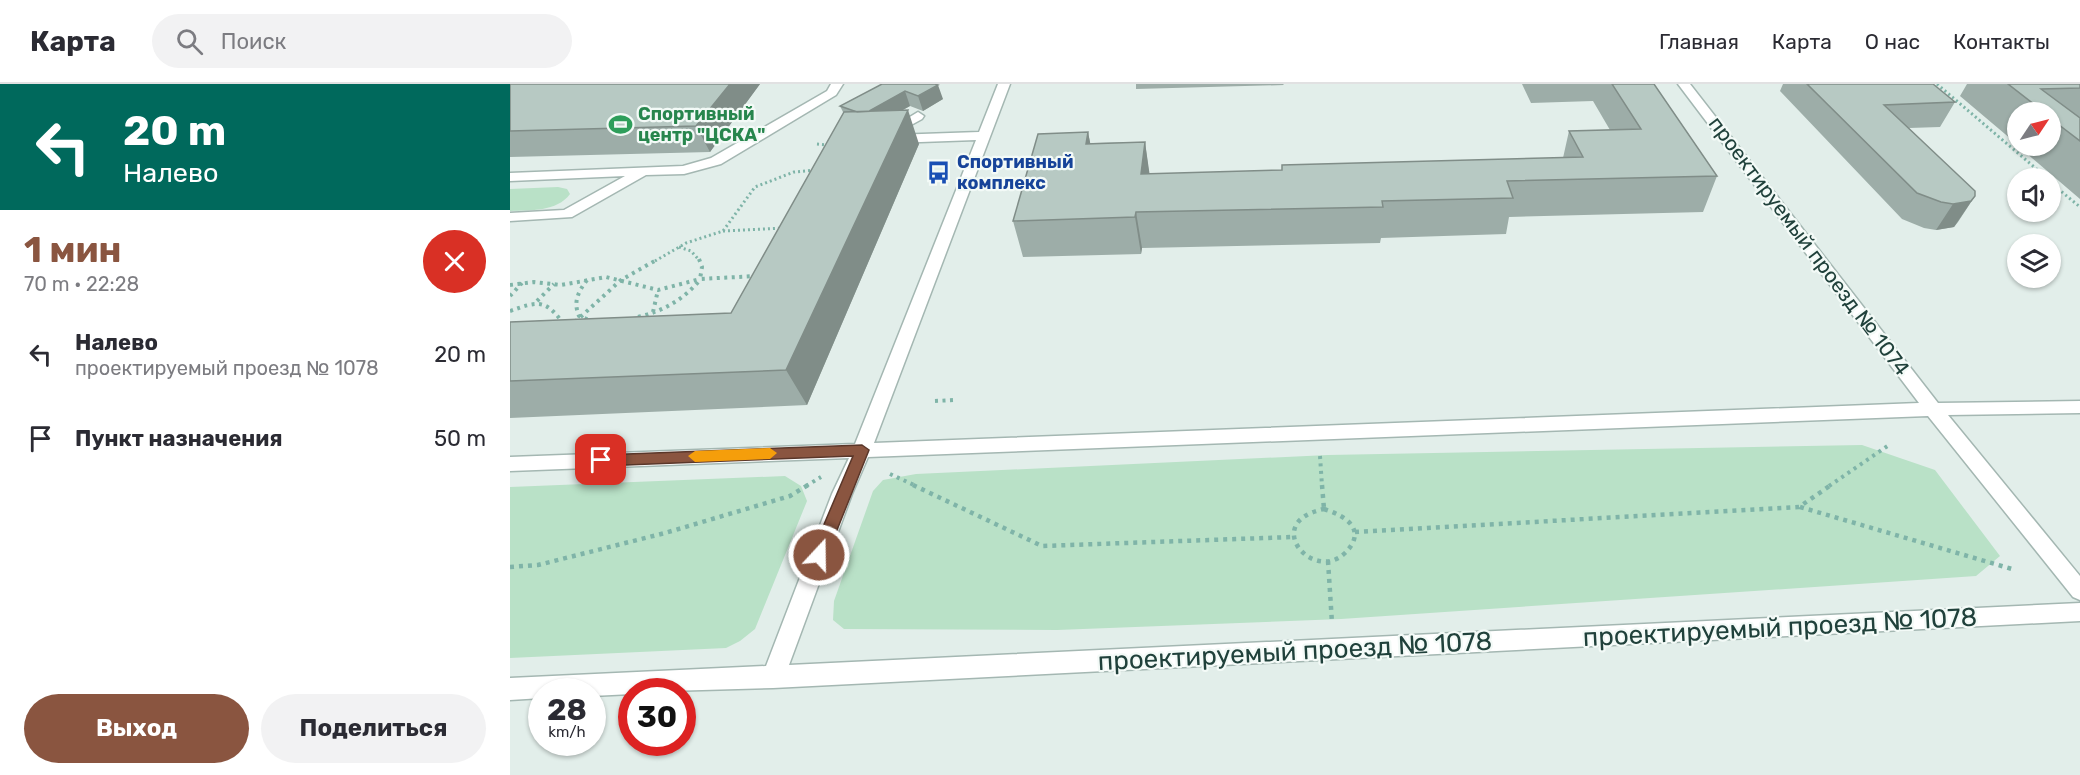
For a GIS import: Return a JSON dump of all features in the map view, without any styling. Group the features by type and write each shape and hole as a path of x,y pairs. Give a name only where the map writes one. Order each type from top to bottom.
{"street":[{"path":"510,177 684,170 716,160 832,93 837,84"},
{"path":"773,678 842,494 862,450 1004,84"},
{"name":"проектируемый проезд № 1074","path":"1684,84 1933,409"},
{"path":"873,139 918,116"},
{"path":"873,139 984,136"},
{"path":"510,217 567,214 645,171"},
{"path":"510,464 1933,409 2080,407"},
{"path":"1933,409 2080,591"},
{"name":"проектируемый проезд № 1078","path":"510,689 773,678 2080,612"}],"path":[{"path":"1937,84 2035,168"},
{"path":"817,144 848,147 865,144 873,139"},
{"path":"723,231 756,187 798,171 822,170"},
{"path":"2061,191 2080,207"},
{"path":"574,324 579,316 621,280 678,247 723,231 793,227"},
{"path":"632,318 653,313 681,300 700,279 703,270 702,260 695,253 678,247"},
{"path":"510,285 554,284 606,277 658,290 700,279 765,275"},
{"path":"579,316 575,302 578,291 586,280"},
{"path":"510,296 523,283"},
{"path":"511,309 537,301 554,284"},
{"path":"648,322 653,313 658,290"},
{"path":"537,301 544,303 555,312 568,332"},
{"path":"579,316 599,322"},
{"path":"935,400 955,400"},
{"path":"1799,507 1889,445"},
{"path":"1319,449 1324,509"},
{"path":"510,567 538,566 664,533 790,496 862,450"},
{"path":"889,473 1042,546 1293,537"},
{"path":"1356,532 1799,507 2012,569"},
{"path":"1324,509 1345,516 1356,532 1355,542 1349,551 1340,558 1328,561 1315,560 1304,555 1296,547 1293,537 1293,528 1298,520 1314,510 1324,509"},
{"path":"1328,561 1332,624"}],"green space":[{"path":"558,187 567,189 570,194 558,204 543,209 510,211 510,189"},
{"path":"1862,445 1935,470 2000,556 1976,576 1341,619 1057,630 844,629 833,620 834,601 873,491 883,480 916,474 1328,455"},
{"path":"785,476 801,486 807,501 755,629 740,641 726,648 510,658 510,487"}],"building":[{"path":"510,84 730,84 696,126 510,131"},
{"path":"882,84 938,85 918,96 905,91 871,110 875,111 857,112 840,106"},
{"path":"1612,84 1654,84 1717,176 1507,181 1513,198 1382,201 1383,207 1136,212 1135,217 1013,221 1038,134 1088,132 1086,144 1145,142 1141,174 1282,170 1282,165 1583,157 1569,131 1641,129"},
{"path":"1807,84 1933,84 1955,102 1884,105 1975,191 1975,196 1971,201 1953,204 1917,193"},
{"path":"2008,84 2080,84 2080,88 2041,89 2058,102 2031,102"},
{"path":"2061,104 2080,118 2080,141 2061,126"},
{"path":"908,110 786,370 510,381 510,322 731,313 844,112"}],"slow traffic":[{"path":"695,456 770,453"}],"place":[{"name":"Спортивный центр \"ЦСКА\"","path":"620,124"},
{"name":"Спортивный комплекс","path":"939,172"}],"route":[{"path":"601,460 862,450 842,494 819,555"}]}
